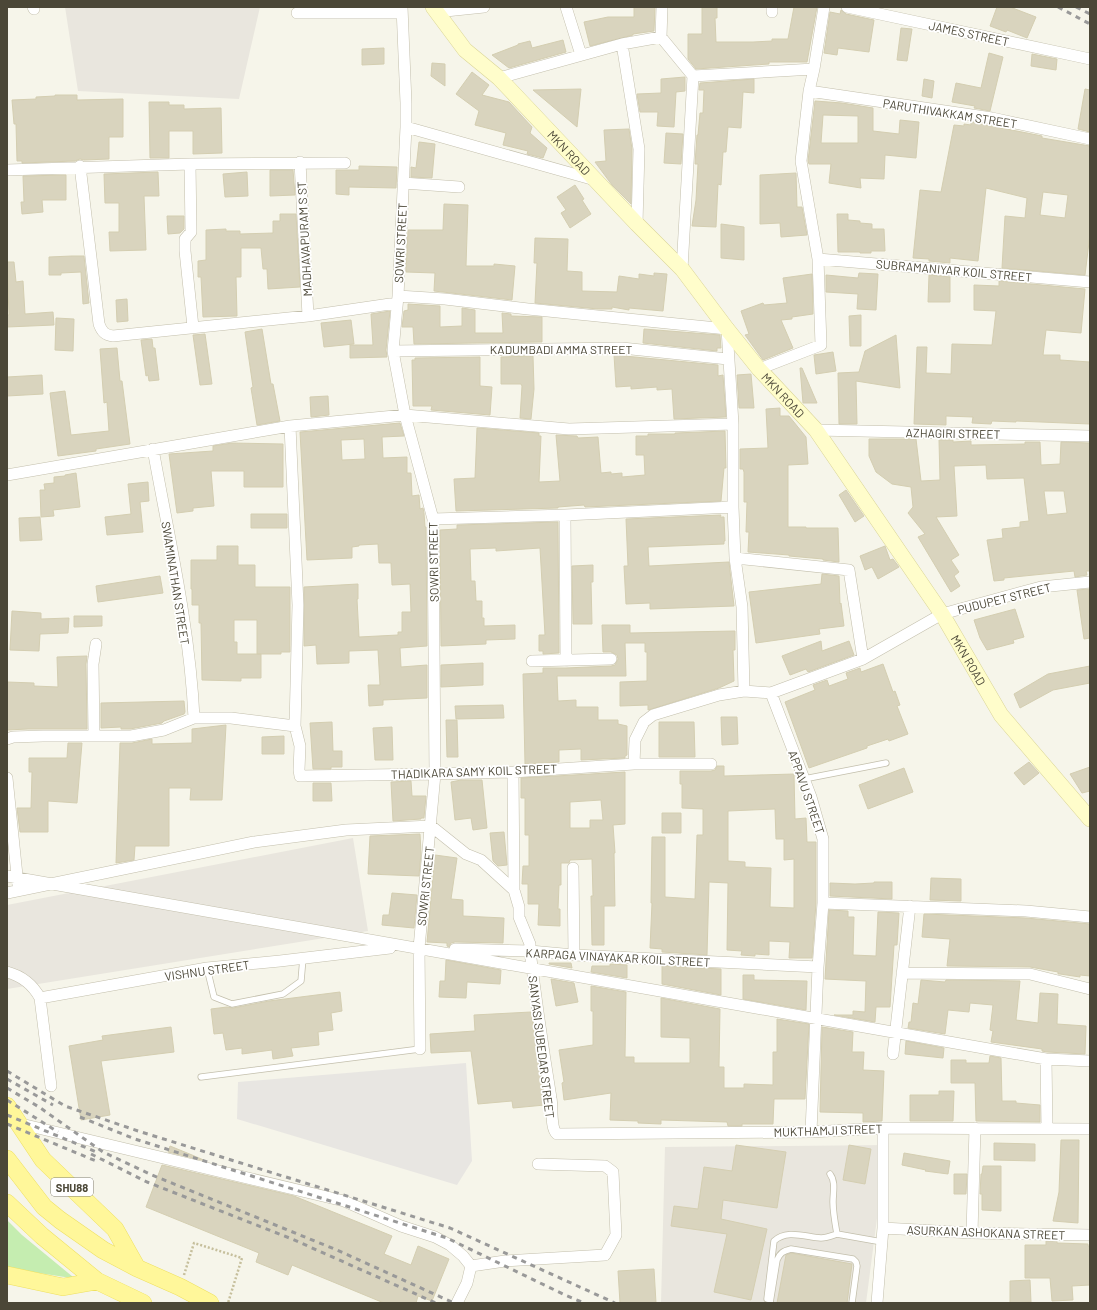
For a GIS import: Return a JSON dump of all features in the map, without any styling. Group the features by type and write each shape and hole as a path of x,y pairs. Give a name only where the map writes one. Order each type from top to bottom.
{"main road":[{"name":"SHU88","path":"7,1106 43,1160 115,1229 136,1268"},
{"path":"7,1159 44,1207 60,1220 103,1250 136,1268 180,1287 210,1303"},
{"path":"7,1204 42,1236 97,1281 142,1303"},
{"path":"7,1275 63,1287 97,1281"}],"street":[{"path":"435,10 484,7"},
{"path":"566,7 581,55"},
{"path":"662,7 661,37 693,76 682,268"},
{"path":"759,369 821,345 818,259 801,161 809,91 824,7"},
{"name":"JAMES STREET","path":"847,7 1090,59"},
{"path":"297,14 402,10"},
{"name":"SOWRI STREET","path":"402,10 406,127 393,351 405,415 433,519 435,774 419,948 420,1050"},
{"name":"MKN ROAD","path":"435,10 466,50 499,78 637,224 682,268 759,369 816,430 942,614 1001,715 1090,819"},
{"path":"499,78 622,44 661,37"},
{"path":"622,44 639,149 637,224"},
{"path":"693,76 814,68"},
{"name":"PARUTHIVAKKAM STREET","path":"809,91 992,118 1090,139"},
{"path":"406,127 595,180"},
{"path":"7,170 80,166 300,162 345,163"},
{"name":"MADHAVAPURAM S ST","path":"300,162 308,316"},
{"path":"190,164 191,232 185,239 185,251 193,327"},
{"path":"80,166 98,319 103,333 106,335 113,336 308,316 397,300 445,299 727,329 733,424 733,507 735,558 742,607 744,691"},
{"path":"403,183 459,187"},
{"name":"SUBRAMANIYAR KOIL STREET","path":"818,259 1090,282"},
{"name":"KADUMBADI AMMA STREET","path":"393,351 622,348 728,359"},
{"path":"7,475 290,426 405,415 569,429 733,424"},
{"name":"THADIKARA SAMY KOIL STREET","path":"290,426 298,605 295,726 300,746 300,776 513,772 634,764 711,764"},
{"name":"AZHAGIRI STREET","path":"816,430 1090,436"},
{"name":"SWAMINATHAN STREET","path":"153,449 185,626 194,718"},
{"path":"433,519 565,515 733,507"},
{"path":"565,515 566,660"},
{"path":"735,558 849,570 863,659"},
{"name":"PUDUPET STREET","path":"942,614 1041,587 1090,582"},
{"path":"634,764 635,740 644,722 653,715 719,695 744,691 771,692 863,659 942,614"},
{"path":"94,735 93,664 96,644"},
{"path":"532,661 611,659"},
{"name":"APPAVU STREET","path":"771,692 811,797 823,839 823,903 818,967 811,1132"},
{"path":"7,739 13,737 94,735 131,736 164,730 194,718 231,718 295,726"},
{"name":"SANYASI SUBEDAR STREET","path":"513,772 514,890 519,907 519,917 530,944 542,1043 553,1108 552,1126 557,1134 567,1135"},
{"path":"7,778 13,892 254,842 346,830 431,826 466,854 481,860 514,890"},
{"path":"573,868 574,955"},
{"path":"7,876 1046,1059 1090,1061"},
{"path":"823,903 1026,911 1090,917"},
{"path":"893,1054 910,906"},
{"name":"VISHNU STREET","path":"40,998 207,968 383,948 419,948"},
{"name":"KARPAGA VINAYAKAR KOIL STREET","path":"419,948 530,951 574,955 818,967"},
{"path":"7,972 23,978 36,990 40,998 51,1086"},
{"path":"902,973 1030,974 1090,989"},
{"path":"1046,1059 1048,1128"},
{"path":"7,1121 344,1201 401,1226 435,1237 450,1245 463,1256 471,1266"},
{"path":"877,1303 883,1228 883,1128"},
{"name":"MUKTHAMJI STREET","path":"567,1135 811,1132 883,1128 1090,1129"},
{"path":"972,1234 975,1128"},
{"path":"471,1266 505,1262 605,1255 616,1235 613,1172 606,1166 538,1164"},
{"name":"ASURKAN ASHOKANA STREET","path":"883,1228 972,1234 1090,1235"},
{"path":"457,1303 467,1283 471,1266"}],"lane":[{"path":"803,779 886,763"},
{"path":"207,968 214,997 232,1004 283,994 301,981 303,958"},
{"path":"201,1077 420,1050"},
{"path":"830,1174 832,1176 834,1188 833,1202 836,1234"},
{"path":"766,1303 774,1241 781,1236 788,1234 823,1238 836,1234 882,1242"},
{"path":"770,1303 777,1260 780,1254 785,1250 791,1249 853,1259 857,1266 852,1303"}],"path":[{"path":"180,1287 194,1243 242,1258 228,1303"}],"shaded area":[{"path":"65,7 260,7 239,99 78,91"},
{"path":"353,838 368,931 7,989 7,905"},
{"path":"466,1063 472,1161 457,1185 237,1119 238,1082"},
{"path":"888,1145 866,1303 661,1303 665,1147"}],"green space":[{"path":"7,1220 22,1235 73,1277 71,1278 7,1268"}],"building":[{"path":"634,7 655,7 654,31 633,34 590,46 584,22 608,17 634,17"},
{"path":"702,7 717,7 717,18 715,18 716,42 753,42 772,41 772,39 788,39 794,7 817,7 807,62 769,62 769,64 696,69 688,59 688,34 702,34"},
{"path":"997,7 1010,7 1036,17 1027,38 1007,30 1006,32 990,26"},
{"path":"841,10 846,14 874,20 869,52 838,48 837,55 824,53 830,12 840,14"},
{"path":"901,28 912,29 907,61 897,60"},
{"path":"563,40 566,52 509,68 492,55 518,44 530,41 532,48"},
{"path":"384,48 384,64 362,65 362,49"},
{"path":"989,53 1003,57 990,111 974,108 975,106 952,102 956,83 981,88"},
{"path":"1032,54 1057,59 1056,70 1031,66"},
{"path":"432,63 445,64 445,86 431,76"},
{"path":"472,72 489,85 482,95 509,102 532,127 530,133 547,148 543,158 527,154 528,151 503,145 506,133 475,125 479,111 456,94"},
{"path":"685,77 685,91 676,92 674,127 657,126 658,112 640,112 637,94 661,93 661,79"},
{"path":"754,79 754,93 743,92 741,128 728,127 726,152 723,152 721,185 718,184 716,227 692,226 696,200 698,164 695,164 697,135 700,113 703,113 704,90 699,90 700,83"},
{"path":"924,79 934,81 932,98 922,96"},
{"path":"581,89 577,127 533,90"},
{"path":"1085,89 1090,90 1090,132 1078,129"},
{"path":"77,95 77,100 123,99 123,137 109,137 109,159 80,159 75,161 22,163 22,161 17,161 16,124 14,124 12,100 36,99 36,97"},
{"path":"815,101 842,103 873,108 873,131 899,134 900,120 919,122 916,158 885,155 884,179 860,178 861,188 829,183 831,164 809,164 808,161","holes":["823,115 858,116 858,143 821,143"]},
{"path":"149,102 169,102 169,105 184,105 184,109 221,108 222,153 193,154 193,131 169,131 169,158 150,158"},
{"path":"971,122 1042,136 1042,138 1090,146 1090,234 1085,275 1002,268 1005,216 1025,218 1027,198 986,188 978,261 950,258 950,263 913,258 920,190 941,192 954,125 971,125","holes":["1043,192 1068,195 1065,218 1040,215"]},
{"path":"629,129 632,149 631,204 612,185 595,162 606,161 604,130"},
{"path":"666,133 683,134 681,164 664,163"},
{"path":"419,142 435,144 432,178 411,177 411,167 416,168"},
{"path":"359,166 397,167 396,188 349,187 349,195 336,194 336,170 359,170"},
{"path":"270,170 293,170 295,195 270,196"},
{"path":"158,172 159,196 144,196 146,250 110,251 109,232 119,232 119,203 105,203 104,174"},
{"path":"247,172 248,196 225,197 223,174"},
{"path":"796,173 797,207 802,207 807,235 781,237 780,223 760,224 760,175"},
{"path":"66,175 66,200 42,200 43,212 22,214 21,202 24,202 23,176"},
{"path":"575,185 591,214 570,228 561,213 566,210 557,197"},
{"path":"444,204 468,205 466,266 494,266 494,264 515,266 512,300 434,291 435,273 406,272 408,230 443,230"},
{"path":"280,214 296,214 300,287 268,289 267,269 263,269 261,248 241,248 241,277 236,277 237,316 203,317 201,277 198,277 198,261 206,260 206,230 226,229 226,231 240,231 240,234 273,233 273,221 280,221"},
{"path":"837,214 848,214 848,220 872,224 872,229 884,229 885,251 871,251 871,253 838,252"},
{"path":"167,216 184,216 184,229 180,233 168,234"},
{"path":"721,224 744,227 744,260 721,258"},
{"path":"535,238 568,239 567,271 582,272 582,291 617,292 619,276 639,279 639,274 654,276 654,273 667,274 663,311 629,308 629,310 612,307 612,309 598,309 535,303 537,263 534,263"},
{"path":"84,256 89,303 83,304 81,272 49,275 49,257"},
{"path":"7,262 14,262 16,282 23,281 25,314 53,312 54,325 7,327 7,315 9,315"},
{"path":"859,273 878,274 876,310 857,309 858,294 826,292 826,275 858,278"},
{"path":"812,274 813,314 781,320 793,348 763,360 745,335 749,334 741,311 763,303 764,305 787,303 783,278"},
{"path":"929,275 950,277 950,302 928,302"},
{"path":"999,281 1085,289 1081,333 1046,330 1043,355 1060,355 1060,360 1090,362 1090,424 1016,421 992,421 991,424 972,423 973,417 946,416 946,425 914,424 917,347 927,347 926,373 951,374 952,344 992,345 996,311 974,310 974,285 999,286"},
{"path":"127,299 128,321 117,322 116,300"},
{"path":"408,304 440,306 440,327 462,326 462,308 475,310 475,333 503,333 502,313 511,314 511,316 542,317 542,342 414,344 413,327 402,327 404,311 408,310"},
{"path":"390,311 386,350 387,357 350,358 350,345 373,345 371,314"},
{"path":"861,315 861,346 850,346 849,316"},
{"path":"56,318 74,319 73,351 55,350"},
{"path":"351,320 354,344 324,347 321,323"},
{"path":"262,329 271,384 273,384 280,421 257,425 251,388 253,387 245,332"},
{"path":"644,329 720,335 721,348 717,348 717,351 643,343"},
{"path":"205,334 212,384 200,385 193,335"},
{"path":"896,335 900,388 856,381 857,424 839,424 838,373 859,372 865,351"},
{"path":"152,339 153,348 155,348 159,380 149,381 148,375 146,376 141,340"},
{"path":"117,348 120,381 122,381 130,444 96,449 96,451 58,456 50,393 65,391 71,435 109,431 107,402 104,403 100,349"},
{"path":"833,352 836,371 816,374 814,355"},
{"path":"614,355 718,365 718,376 723,375 726,417 674,419 672,389 657,390 657,387 631,389 631,386 616,387"},
{"path":"533,356 534,389 531,419 520,418 522,386 521,384 501,384 501,357"},
{"path":"480,357 480,386 492,387 490,415 431,410 432,406 413,406 412,360 415,360 415,358"},
{"path":"800,368 802,368 817,403 803,403"},
{"path":"751,374 754,408 739,408 737,375"},
{"path":"42,375 43,394 7,396 7,377"},
{"path":"328,396 329,415 311,417 310,397"},
{"path":"780,408 780,416 789,416 806,437 808,464 788,465 788,527 838,528 839,562 789,555 748,552 749,532 746,532 747,502 744,502 744,472 743,469 740,469 740,449 768,448 766,409"},
{"path":"400,423 404,436 382,437 383,458 407,457 407,473 411,473 412,496 419,495 420,509 423,508 426,527 427,646 400,648 401,667 427,665 427,698 383,700 383,705 369,706 368,685 380,685 378,650 349,651 349,663 317,664 316,645 304,646 304,587 358,584 357,599 359,637 398,635 398,632 402,632 402,612 411,612 410,584 392,585 391,563 379,563 378,544 352,547 352,558 307,560 300,432","holes":["364,439 365,459 342,460 341,440"]},
{"path":"477,428 539,433 539,436 541,436 539,482 560,481 556,435 577,436 578,438 598,437 601,473 622,473 622,477 645,475 644,455 636,455 636,436 648,436 648,434 725,431 726,468 724,468 721,501 456,511 454,479 475,478"},
{"path":"869,439 916,439 921,481 940,480 939,440 953,440 953,442 971,441 971,445 1025,444 1025,442 1040,442 1041,465 1060,464 1061,442 1090,443 1090,571 1086,571 1087,575 1075,577 1074,571 1004,578 1004,580 994,581 987,540 1003,538 1002,529 1020,527 1020,522 1029,521 1024,478 987,479 986,465 954,466 957,516 936,517 959,555 951,560 959,572 954,576 960,586 951,592 918,537 925,534 908,513 913,507 911,487 892,484 876,472 869,456","holes":["1044,491 1064,491 1067,513 1047,515"]},
{"path":"232,443 283,444 283,487 244,487 244,471 211,471 214,506 193,508 193,511 177,513 169,454 213,451 213,446"},
{"path":"76,473 80,507 53,510 54,516 41,517 40,490 45,490 44,484 54,483 54,477"},
{"path":"148,482 149,501 140,502 143,532 107,535 105,517 131,514 128,484"},
{"path":"846,490 864,516 855,522 839,495"},
{"path":"251,514 287,514 287,528 251,528"},
{"path":"721,515 720,517 724,517 724,544 648,547 649,566 729,562 734,606 650,609 650,603 626,604 624,566 628,566 626,519"},
{"path":"40,517 42,540 20,541 19,518"},
{"path":"558,522 559,653 543,654 543,651 539,651 539,635 545,635 540,548 496,551 496,548 470,549 471,581 475,581 476,601 482,601 482,618 484,618 484,626 515,625 515,639 486,640 486,644 441,646 440,530 457,529 457,525"},
{"path":"217,546 238,546 238,565 255,565 255,587 290,587 290,652 281,652 281,654 261,654 261,678 241,678 241,681 202,680 201,623 199,623 199,605 192,605 191,560 217,560","holes":["234,620 257,620 257,654 237,654 237,642 234,642"]},
{"path":"885,546 890,560 893,559 899,567 878,579 872,567 865,570 860,556"},
{"path":"593,565 593,582 591,582 592,624 573,624 572,566"},
{"path":"822,574 839,576 840,604 841,603 844,626 819,629 820,634 756,643 749,592 821,584"},
{"path":"160,576 163,593 98,602 96,586"},
{"path":"1089,589 1090,638 1084,639 1077,590"},
{"path":"1015,609 1024,637 1013,640 1014,643 987,650 980,638 974,620"},
{"path":"12,611 41,613 41,619 69,618 68,633 40,634 39,651 10,650"},
{"path":"74,616 102,616 102,626 74,627"},
{"path":"602,625 630,625 630,633 735,631 735,650 733,650 734,681 719,688 648,710 648,705 620,706 620,682 647,681 647,652 645,652 645,643 625,643 626,676 557,676 558,701 576,700 576,707 598,707 598,720 618,720 618,724 627,726 627,755 625,758 581,760 581,749 559,750 559,762 525,764 523,674 543,673 543,668 615,665 618,659 617,655 611,652 603,652"},
{"path":"821,641 822,651 849,641 854,655 808,672 806,669 790,675 782,656"},
{"path":"87,656 87,729 7,730 7,682 34,683 34,686 58,687 57,657"},
{"path":"483,663 483,685 441,687 441,665"},
{"path":"883,664 893,692 895,691 900,705 897,706 908,734 889,741 888,739 867,746 867,748 809,768 785,702 815,690 813,685 827,680 829,686 848,679 846,673 860,668 861,672"},
{"path":"1090,666 1090,683 1053,690 1020,708 1014,694 1048,674"},
{"path":"184,701 184,714 162,723 130,729 121,729 121,727 101,728 101,703"},
{"path":"503,705 504,718 456,719 455,706"},
{"path":"721,717 737,717 738,744 722,745"},
{"path":"446,720 457,720 458,757 447,757"},
{"path":"332,722 333,751 342,751 342,767 331,767 331,769 313,769 310,723"},
{"path":"659,722 694,722 695,757 659,757"},
{"path":"226,725 222,800 190,800 191,788 169,788 169,846 135,846 134,860 116,863 120,743 132,743 152,739 152,744 192,743 192,729"},
{"path":"392,727 393,760 375,760 373,728"},
{"path":"284,736 284,754 262,754 262,737"},
{"path":"68,743 82,743 77,803 48,801 48,832 20,832 17,808 31,808 32,772 29,772 29,758 67,758"},
{"path":"1029,762 1039,773 1024,785 1014,773"},
{"path":"717,766 724,766 724,776 794,774 795,819 806,818 807,842 816,842 816,903 812,958 789,958 790,942 769,941 769,955 741,955 742,951 727,950 728,883 709,882 707,955 662,952 662,949 650,948 652,837 665,837 665,897 695,899 697,835 703,835 703,809 682,808 682,784 680,784 680,771 715,770","holes":["775,809 776,839 784,839 784,860 794,859 794,908 770,907 771,868 745,867 745,862 728,861 728,811"]},
{"path":"1090,767 1090,791 1082,793 1070,774"},
{"path":"904,768 913,792 868,809 859,785"},
{"path":"625,772 625,824 613,825 615,853 615,906 604,906 604,945 592,945 592,859 570,860 569,863 561,863 561,885 559,885 558,909 560,909 560,926 538,925 539,904 528,904 528,884 522,884 523,866 529,866 529,835 525,835 525,798 521,798 521,778","holes":["601,800 603,820 590,820 590,828 570,828 570,802"]},
{"path":"461,780 482,780 487,828 473,830 471,818 455,820 451,782"},
{"path":"411,781 412,796 426,796 424,818 393,821 391,782"},
{"path":"313,783 331,783 332,801 313,801"},
{"path":"662,813 681,813 681,833 662,833"},
{"path":"504,832 507,865 498,866 493,861 490,833"},
{"path":"420,834 421,853 419,876 368,874 370,836"},
{"path":"435,855 457,858 451,899 463,900 463,916 504,918 503,943 455,942 451,943 449,947 447,946 447,943 427,942"},
{"path":"931,878 961,879 961,901 930,900"},
{"path":"892,882 892,899 830,896 830,883 855,884"},
{"path":"392,893 417,895 414,928 382,925 383,915 389,915"},
{"path":"829,910 848,911 848,917 854,917 853,955 876,956 878,912 899,913 897,945 894,945 890,1007 876,1007 875,1022 834,1015 853,1015 853,1011 865,1012 866,981 825,979"},
{"path":"924,914 1026,918 1090,924 1090,976 1080,975 1080,977 1058,974 1058,972 1030,967 947,966 950,939 922,937"},
{"path":"446,960 501,970 500,984 467,982 466,998 439,997 440,981 445,981"},
{"path":"571,963 572,968 549,964"},
{"path":"610,964 627,965 627,978 591,972 592,966 610,966"},
{"path":"662,966 721,969 721,995 662,984"},
{"path":"743,975 754,975 754,980 807,981 806,1010 743,999"},
{"path":"551,979 574,983 578,1002 556,1006"},
{"path":"921,980 945,982 946,980 1020,981 1016,1020 1038,1023 1040,993 1058,994 1057,1024 1086,1026 1085,1054 1047,1052 1042,1051 1042,1049 991,1042 993,1031 990,1030 993,1005 970,1003 969,1012 948,1010 945,1034 908,1028 909,1022 911,1022 913,1003 918,1004"},
{"path":"591,986 626,992 625,1057 634,1057 634,1063 690,1063 690,1038 661,1037 661,998 720,1009 719,1067 724,1067 724,1088 744,1088 744,1084 773,1085 773,1052 777,1052 777,1019 809,1024 805,1099 774,1099 773,1124 742,1124 742,1126 728,1126 727,1122 661,1120 661,1124 610,1120 611,1093 564,1100 562,1083 564,1082 559,1050 593,1045"},
{"path":"340,992 342,1011 331,1013 333,1030 318,1032 319,1045 291,1048 293,1056 273,1059 272,1050 242,1054 242,1048 226,1050 223,1033 214,1034 211,1009 227,1007 233,1008 269,1001"},
{"path":"531,1012 545,1105 513,1108 512,1101 478,1104 471,1051 431,1053 430,1034 475,1031 474,1015"},
{"path":"171,1027 174,1052 101,1061 110,1115 81,1120 69,1046 103,1040 102,1036"},
{"path":"822,1027 853,1032 852,1052 864,1052 863,1070 884,1071 882,1121 863,1122 863,1113 820,1112"},
{"path":"906,1041 944,1048 943,1058 905,1054"},
{"path":"990,1056 1001,1058 1002,1101 1016,1101 1016,1103 1040,1105 1040,1122 976,1121 975,1083 951,1083 951,1060 966,1060 966,1063 989,1063"},
{"path":"939,1091 954,1091 953,1121 910,1121 910,1095 939,1095"},
{"path":"1061,1140 1079,1140 1078,1223 1053,1221 1059,1192"},
{"path":"994,1143 1035,1144 1035,1161 994,1160"},
{"path":"736,1145 786,1152 777,1208 723,1200 721,1219 767,1229 751,1300 714,1292 727,1234 671,1226 674,1206 698,1209 704,1167 732,1171"},
{"path":"849,1145 871,1149 865,1184 843,1180"},
{"path":"170,1146 192,1155 206,1161 168,1152"},
{"path":"904,1153 950,1161 948,1174 925,1171 926,1170 902,1165"},
{"path":"162,1165 294,1196 392,1236 384,1254 411,1265 418,1246 449,1259 432,1301 418,1296 416,1303 384,1303 292,1265 288,1275 256,1262 259,1253 146,1207"},
{"path":"983,1166 1001,1166 1001,1211 982,1210 982,1194 980,1194"},
{"path":"954,1174 967,1174 966,1194 954,1194"},
{"path":"1046,1241 1057,1241 1057,1243 1088,1244 1088,1246 1090,1246 1090,1285 1072,1286 1073,1300 1052,1301 1050,1278 1025,1278 1025,1245 1046,1245"},
{"path":"791,1253 852,1264 847,1303 777,1303 786,1255"},
{"path":"654,1269 656,1303 620,1303 618,1271"},
{"path":"1030,1280 1031,1302 1010,1303 1010,1281"}],"railway":[{"path":"1058,7 1090,24"},
{"path":"1076,7 1090,14"},
{"path":"7,1071 65,1106 138,1131 450,1228 615,1303"},
{"path":"7,1079 53,1105"},
{"path":"7,1088 39,1107 103,1152 152,1175 337,1250 454,1303"},
{"path":"7,1100 58,1132"},
{"path":"7,1115 99,1153"},
{"path":"80,1117 135,1139 447,1238 584,1303"},
{"path":"7,1124 96,1161"},
{"path":"91,1154 147,1182 292,1239 436,1303"}]}
